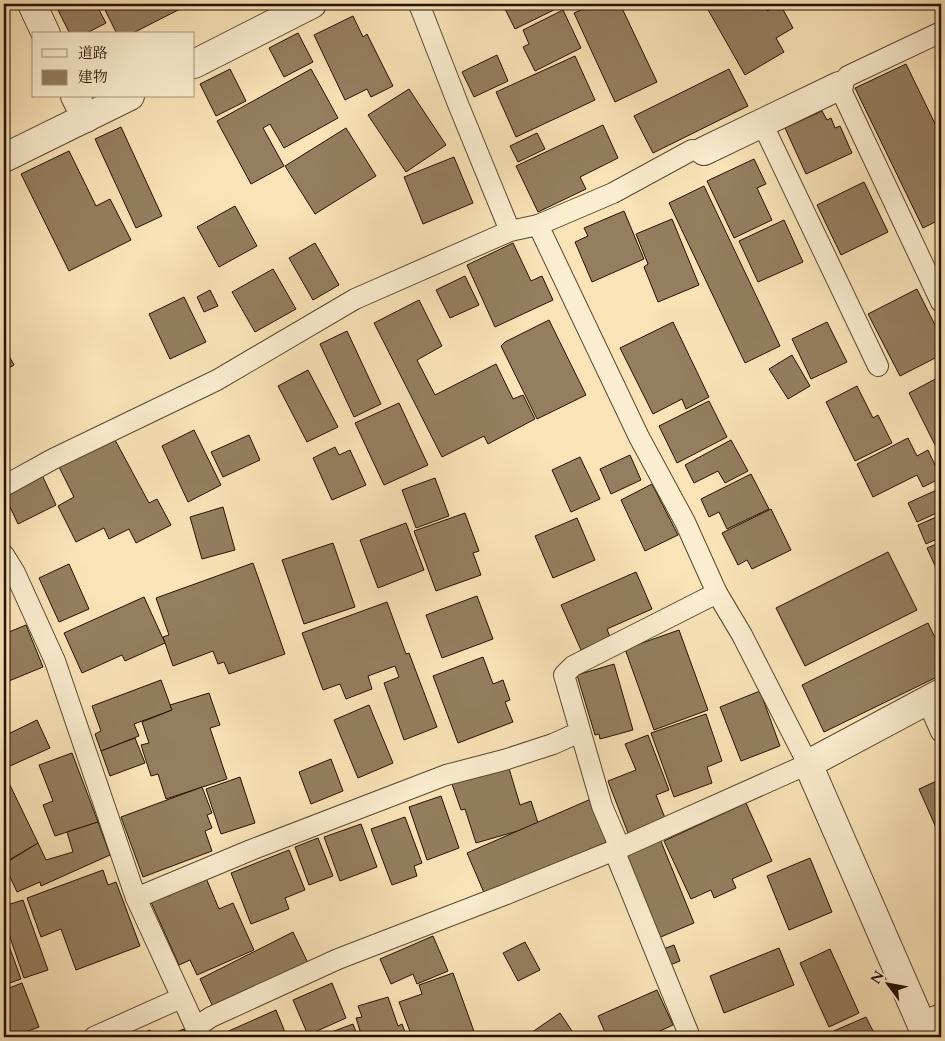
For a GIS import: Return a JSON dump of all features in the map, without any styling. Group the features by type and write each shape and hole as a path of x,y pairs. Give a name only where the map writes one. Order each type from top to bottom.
{"street":[{"path":"32,4 45,32"},
{"path":"195,63 312,4"},
{"path":"704,152 839,86"},
{"path":"4,158 81,107 121,98"},
{"path":"930,1024 808,764 934,697"}],"lane":[{"path":"419,4 510,231"},
{"path":"941,32 848,76 839,86 941,302"},
{"path":"762,123 878,366"},
{"path":"4,486 53,459 217,380 355,299 510,231 538,225 613,193 692,150 704,152"},
{"path":"4,555 15,573 55,660 136,898 198,1032 211,1017 338,959 617,849 808,764 742,635 717,593 685,522 639,437 538,225"},
{"path":"690,1037 617,849 602,806 564,676 573,666 717,593"},
{"path":"934,697 941,732"},
{"path":"136,898 267,844 446,775 553,744 580,732"},
{"path":"94,1037 181,998"}],"building":[{"path":"55,4 96,4 106,23 89,32 69,32"},
{"path":"102,4 185,4 186,6 135,32 116,32"},
{"path":"560,4 562,6 515,29 503,5"},
{"path":"595,4 620,4 657,82 615,102 574,13"},
{"path":"714,4 763,4 767,11 780,4 793,28 776,38 784,52 745,75 707,8"},
{"path":"563,10 581,48 535,71 523,47 529,44 523,30"},
{"path":"353,16 363,37 367,34 393,86 371,97 367,89 345,100 314,35"},
{"path":"298,33 313,62 284,77 269,48"},
{"path":"497,55 508,81 474,97 462,72"},
{"path":"575,56 595,100 516,137 496,92"},
{"path":"906,64 941,136 941,219 923,228 855,88"},
{"path":"230,69 246,101 216,116 200,84"},
{"path":"311,69 338,118 284,148 270,124 263,128 284,166 251,184 217,121"},
{"path":"729,69 748,106 653,153 634,116"},
{"path":"409,89 446,145 406,172 368,115"},
{"path":"822,111 827,120 831,118 835,128 840,126 852,153 806,174 785,128"},
{"path":"603,125 618,158 580,177 586,189 538,212 516,166"},
{"path":"121,127 162,216 136,228 95,139"},
{"path":"346,128 376,176 315,214 285,166"},
{"path":"537,133 545,149 518,162 510,146"},
{"path":"69,151 96,206 110,199 131,240 69,271 21,174"},
{"path":"454,157 473,203 423,224 404,177"},
{"path":"754,159 766,184 757,188 772,220 734,238 707,181"},
{"path":"864,182 888,232 841,255 817,205"},
{"path":"704,186 780,346 745,363 669,203"},
{"path":"235,206 257,246 219,267 197,227"},
{"path":"624,211 644,259 592,282 575,242 588,236 584,228"},
{"path":"672,219 699,285 658,302 644,267 648,264 636,234"},
{"path":"784,220 803,262 758,282 739,241"},
{"path":"315,243 339,285 313,300 289,258"},
{"path":"513,243 531,281 542,276 553,300 495,327 467,265"},
{"path":"273,269 296,309 255,332 232,292"},
{"path":"465,276 479,305 450,318 436,290"},
{"path":"917,289 941,337 941,355 900,376 868,314"},
{"path":"210,290 218,306 204,312 197,297"},
{"path":"184,297 206,342 170,359 149,314"},
{"path":"419,300 442,346 417,360 435,395 496,364 513,399 523,395 535,419 488,444 484,436 442,457 374,323"},
{"path":"549,320 586,395 537,419 501,346 505,342"},
{"path":"673,322 709,397 686,409 682,399 653,414 620,348"},
{"path":"827,322 847,362 811,379 792,339"},
{"path":"347,331 381,404 354,417 320,344"},
{"path":"4,347 14,365 6,370 8,374 4,376"},
{"path":"792,355 810,386 788,399 769,369"},
{"path":"308,370 338,427 307,442 278,386"},
{"path":"941,376 941,447 937,449 909,393"},
{"path":"857,386 873,418 878,415 892,443 855,461 826,402"},
{"path":"709,401 727,437 677,463 659,426"},
{"path":"399,403 428,465 384,485 355,423"},
{"path":"194,430 221,485 188,502 162,446"},
{"path":"249,435 260,460 223,477 211,452"},
{"path":"114,438 149,503 157,499 171,525 136,543 129,529 109,539 104,528 76,542 58,506 74,497 59,467"},
{"path":"908,438 917,456 928,450 941,478 923,487 917,475 873,497 857,464"},
{"path":"731,440 748,471 725,483 718,471 694,483 685,465"},
{"path":"335,447 339,455 350,450 366,485 332,500 313,458"},
{"path":"630,455 641,480 611,494 600,469"},
{"path":"580,457 600,499 571,512 552,470"},
{"path":"751,474 769,509 727,529 719,512 709,517 701,499"},
{"path":"42,475 56,505 18,524 4,494"},
{"path":"435,478 449,516 416,528 402,490"},
{"path":"652,484 678,535 645,551 621,500"},
{"path":"941,488 941,511 917,522 908,503"},
{"path":"223,507 235,550 202,559 190,517"},
{"path":"771,509 791,550 752,569 747,560 738,565 722,533"},
{"path":"465,513 479,551 473,553 481,575 436,591 414,531"},
{"path":"941,515 941,537 926,544 918,525"},
{"path":"577,518 595,560 553,578 535,536"},
{"path":"406,523 424,570 378,588 360,540"},
{"path":"941,542 941,565 936,568 927,548"},
{"path":"333,543 355,607 304,624 282,560"},
{"path":"888,552 917,610 805,666 776,608"},
{"path":"253,563 285,654 229,674 224,662 218,664 213,651 173,666 163,637 169,635 156,598"},
{"path":"69,564 89,609 59,622 39,578"},
{"path":"941,568 941,580 937,570"},
{"path":"636,572 652,609 607,629 610,637 581,650 561,605"},
{"path":"477,596 493,639 442,658 426,615"},
{"path":"144,597 165,643 125,661 122,655 82,673 64,633"},
{"path":"387,602 406,654 409,653 437,727 404,740 384,683 399,677 395,666 368,676 372,689 346,699 340,684 323,690 302,633"},
{"path":"928,623 941,650 941,675 824,732 802,685"},
{"path":"26,625 43,667 4,683 4,644 8,643 4,634"},
{"path":"679,630 708,710 654,730 625,649"},
{"path":"483,657 493,684 503,680 510,700 505,702 513,722 458,743 433,676"},
{"path":"614,664 633,730 600,739 599,734 595,735 577,675"},
{"path":"161,680 172,710 134,724 139,736 101,751 95,734 101,731 92,706"},
{"path":"760,691 780,746 741,761 720,707"},
{"path":"209,693 220,725 210,728 227,779 166,799 158,774 151,776 141,745 149,743 142,722 172,710 170,705"},
{"path":"369,705 393,763 358,778 334,720"},
{"path":"706,714 722,761 707,767 712,783 674,797 651,733"},
{"path":"37,720 50,748 10,766 4,753 4,736"},
{"path":"648,735 669,790 656,795 665,818 628,833 608,781 636,770 625,744"},
{"path":"135,738 145,763 110,776 101,751"},
{"path":"72,753 98,822 55,836 43,805 53,801 39,765"},
{"path":"331,759 343,791 311,804 299,772"},
{"path":"508,765 520,805 531,801 538,823 476,843 465,809 461,810 452,784"},
{"path":"6,777 38,843 4,863 4,778"},
{"path":"240,777 255,823 221,834 206,789"},
{"path":"941,779 941,839 919,789"},
{"path":"202,787 212,813 207,815 212,828 205,831 212,851 143,877 121,817"},
{"path":"441,796 459,848 427,860 409,807"},
{"path":"591,799 609,841 485,895 467,853"},
{"path":"746,803 772,861 732,879 736,888 714,898 711,890 691,899 664,841"},
{"path":"405,817 422,863 414,866 417,876 392,885 371,829"},
{"path":"98,822 110,855 41,886 40,882 17,892 4,864 38,843 46,860 73,852 67,832"},
{"path":"361,824 377,867 340,881 324,837"},
{"path":"318,838 333,876 309,885 295,847"},
{"path":"660,839 694,923 656,939 622,855"},
{"path":"289,850 305,890 285,898 289,909 251,924 231,873"},
{"path":"810,858 832,912 789,930 767,876"},
{"path":"103,870 108,885 116,882 140,946 76,970 61,929 41,937 27,898"},
{"path":"206,878 219,909 233,903 254,950 197,975 190,960 179,965 151,902"},
{"path":"23,900 48,970 24,978 4,920 4,906"},
{"path":"4,932 21,979 4,985"},
{"path":"293,932 308,963 214,1009 200,979"},
{"path":"433,936 448,971 417,984 413,974 391,984 380,959"},
{"path":"525,942 540,970 518,981 503,953"},
{"path":"674,945 680,961 665,967 658,951"},
{"path":"779,948 794,985 724,1013 710,976"},
{"path":"830,949 859,1013 829,1027 800,963"},
{"path":"453,973 476,1037 412,1037 399,1002 422,994 419,985"},
{"path":"22,983 39,1027 12,1037 4,1037 4,990"},
{"path":"332,983 346,1018 308,1035 293,1000"},
{"path":"657,990 673,1025 647,1037 607,1037 598,1016"},
{"path":"388,997 398,1026 402,1024 407,1037 362,1037 356,1018 362,1017 358,1006"},
{"path":"276,1010 287,1037 224,1037 222,1034"},
{"path":"560,1013 576,1037 525,1037"},
{"path":"866,1017 876,1037 820,1037"},
{"path":"353,1024 358,1037 318,1037"},
{"path":"184,1029 187,1037 164,1037"},
{"path":"150,1030 153,1037 133,1037"}]}
